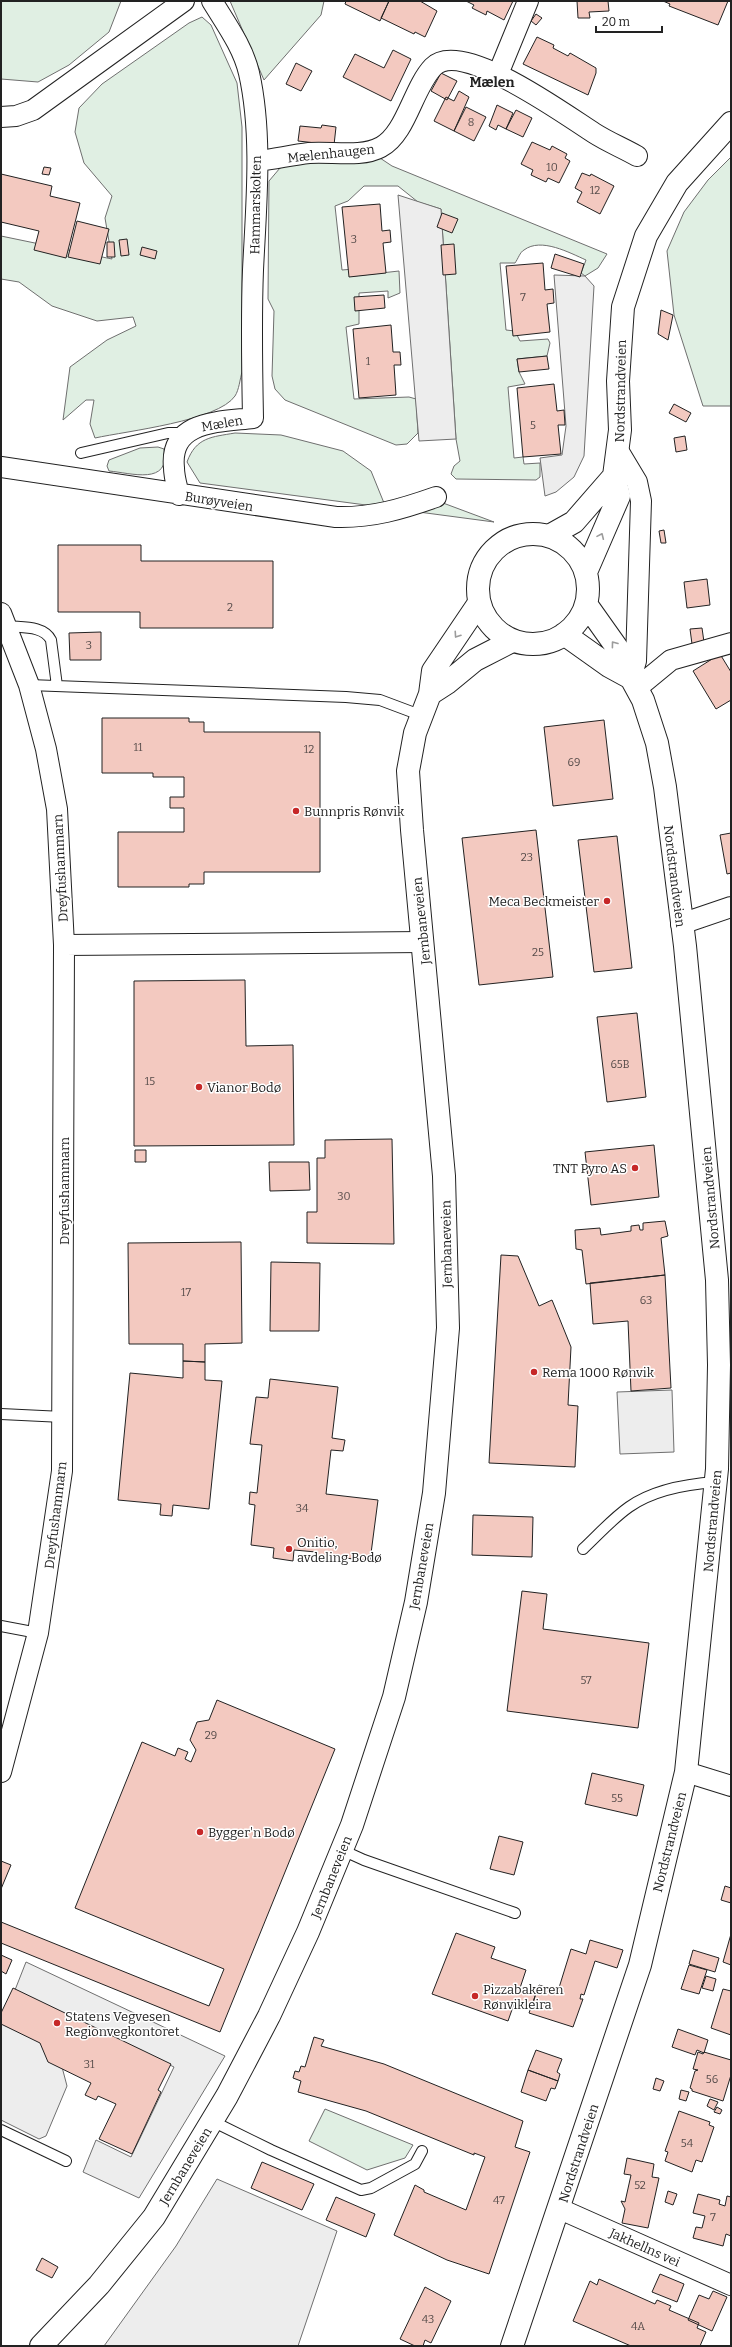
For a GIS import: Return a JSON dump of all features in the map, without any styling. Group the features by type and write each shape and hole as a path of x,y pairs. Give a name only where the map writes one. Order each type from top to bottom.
{"main road":[{"name":"Nordstrandveien","path":"586,572 618,496 614,476 619,452 620,430 618,381 623,307 646,236 677,183 731,123"},
{"name":"Nordstrandveien","path":"550,536 574,522 614,476"},
{"path":"534,533 550,536 571,549 580,558 586,572 588,591 586,604 577,623 564,634 542,644 526,644 512,641 490,625 479,603 479,575 486,558 497,546 520,535 534,533"},
{"name":"Jernbaneveien","path":"41,2346 100,2285 154,2217 212,2121 269,2016 308,1932 342,1850 394,1697 416,1602 434,1493 445,1381 448,1328 444,1176 408,787 411,748 420,715 430,694 433,671 479,603"},
{"name":"Nordstrandveien","path":"512,2346 560,2209 640,1965 686,1772 722,1474 717,1280 706,1158 681,924 657,743 652,721 634,683 625,659 586,604"},
{"path":"564,634 634,683"},
{"path":"430,694 447,683 475,660 512,641"}],"street":[{"path":"1,117 16,116 33,110 184,1"},
{"name":"Hammarskolten","path":"212,1 236,39 249,73 258,162 251,324 253,418"},
{"path":"498,74 528,1"},
{"name":"Mælenhaugen","path":"258,162 309,153 364,152 380,148 395,135 427,75 434,65 445,60 455,59 469,62 498,74 596,134 638,156"},
{"name":"Mælen","path":"179,495 173,467 175,450 186,434 200,424 253,418"},
{"path":"619,452 637,482 641,501 634,683"},
{"name":"Burøyveien","path":"1,467 336,518 372,516 397,511 436,498"},
{"name":"Dreyfushammarn","path":"1,1772 38,1633 62,1471 63,1417 64,945 57,809 46,749 29,685 4,620"},
{"path":"634,683 671,660 731,643"},
{"path":"681,924 731,907"},
{"path":"64,945 423,942"},
{"path":"686,1772 731,1786"},
{"name":"Jakhellns vei","path":"560,2209 731,2285"}],"lane":[{"path":"80,453 168,433 186,434"},
{"path":"4,620 48,634 51,640 57,686"},
{"path":"29,685 346,697 380,700 420,715"},
{"path":"1,1414 63,1417"},
{"path":"583,1549 628,1508 644,1499 722,1474"},
{"path":"1,1626 38,1633"},
{"path":"342,1850 364,1860 515,1913"},
{"path":"212,2121 271,2150 361,2190 371,2188 415,2164 422,2151"},
{"path":"1,2130 66,2161"}],"green space":[{"path":"1,1 121,1 109,32 69,65 38,82 1,79"},
{"path":"230,1 324,1 321,15 264,80"},
{"path":"202,17 211,25 237,83 242,127 242,372 238,388 235,396 225,405 210,412 171,424 95,438 90,424 94,400 86,400 63,420 70,367 107,340 136,326 133,317 97,321 52,306 19,282 1,279 1,236 112,259 105,218 112,196 84,163 75,132 79,108 102,84 189,23"},
{"path":"377,156 392,166 607,254 598,268 585,276 581,273 586,260 564,250 547,246 531,246 520,254 515,263 500,263 506,330 515,331 520,341 548,339 550,343 547,356 517,359 519,372 525,384 508,387 514,458 523,457 524,464 540,463 540,477 536,480 456,479 451,474 454,466 460,461 456,439 441,209 418,202 398,186 364,186 348,201 335,206 342,270 354,269 354,276 399,271 400,293 388,298 388,291 359,293 359,324 346,327 354,399 409,397 416,399 418,433 407,444 396,445 285,400 275,389 272,376 274,311 268,299 269,181 280,168 298,161"},
{"path":"731,157 731,406 703,406 674,315 667,251 684,212 708,180"},
{"path":"235,433 281,435 343,451 371,471 384,503 435,500 494,522 200,483 187,462 195,447 212,437"},
{"path":"158,447 164,449 165,461 161,468 155,473 138,475 109,471 107,466 109,460 140,448"},
{"path":"325,2109 413,2145 405,2158 367,2170 309,2141"}],"shaded area":[{"path":"398,195 441,209 456,439 419,441"},
{"path":"554,275 585,276 594,286 584,456 574,477 556,492 545,496 540,458 562,455 566,426"},
{"path":"672,1390 674,1452 620,1454 617,1392"},
{"path":"26,1962 225,2056 139,2198 83,2172 96,2140 131,2157 174,2067 15,1990"},
{"path":"1,2021 40,2040 62,2067 67,2086 46,2136 39,2139 1,2120"},
{"path":"217,2179 337,2231 298,2346 104,2346 176,2246"}],"building":[{"path":"346,1 389,1 380,21 345,4"},
{"path":"389,1 420,1 437,11 425,37 415,32 414,34 381,18"},
{"path":"466,1 513,1 504,20 487,11 486,15 472,8 474,5"},
{"path":"577,1 608,1 609,11 589,12 590,18 578,18"},
{"path":"663,1 728,1 718,25 669,6 670,4"},
{"path":"536,14 542,18 536,25 531,21"},
{"path":"537,37 554,45 553,48 568,56 570,53 596,68 596,73 588,95 523,64"},
{"path":"393,50 411,59 391,101 343,77 355,54 384,68"},
{"path":"296,63 312,71 301,91 286,84"},
{"path":"441,73 457,81 447,100 431,91"},
{"path":"459,91 469,97 454,131 434,121 446,97 454,101"},
{"path":"497,105 513,113 506,129 498,125 496,130 489,126"},
{"path":"466,107 486,117 474,141 454,131"},
{"path":"516,110 532,118 523,137 506,129"},
{"path":"322,125 336,127 334,145 298,141 300,126 321,128"},
{"path":"532,142 550,150 552,146 567,154 565,158 570,161 559,183 548,178 546,182 531,175 533,170 521,164"},
{"path":"44,167 51,168 49,175 42,174"},
{"path":"582,173 590,176 591,174 614,186 600,214 577,202 582,192 575,188"},
{"path":"1,174 52,186 50,196 80,203 66,258 34,250 39,231 1,222"},
{"path":"380,204 382,231 390,230 391,242 383,243 386,273 349,277 342,207"},
{"path":"442,213 458,219 452,233 437,227"},
{"path":"77,221 109,229 100,264 68,257"},
{"path":"127,239 129,255 121,256 119,240"},
{"path":"107,242 114,242 115,257 107,257"},
{"path":"454,244 456,274 443,275 441,245"},
{"path":"142,247 157,251 155,259 140,255"},
{"path":"555,254 584,264 580,277 551,268"},
{"path":"543,263 545,290 553,289 554,303 547,304 550,332 513,336 506,266"},
{"path":"384,295 385,308 355,311 354,297"},
{"path":"661,310 673,315 668,340 658,334"},
{"path":"391,325 393,352 400,352 401,365 394,365 396,395 359,398 353,329"},
{"path":"547,356 549,369 519,372 517,359"},
{"path":"554,384 557,411 564,410 565,425 558,425 561,454 523,457 517,388"},
{"path":"674,404 691,413 686,422 669,413"},
{"path":"685,436 687,450 676,452 674,438"},
{"path":"664,530 666,543 661,543 659,531"},
{"path":"58,545 141,545 141,561 273,561 273,628 140,628 140,612 58,612"},
{"path":"707,579 710,605 687,608 684,582"},
{"path":"702,628 704,642 692,644 690,629"},
{"path":"101,632 101,660 70,660 69,633"},
{"path":"720,654 731,672 731,700 716,709 693,671"},
{"path":"102,718 189,718 189,722 204,722 204,732 320,732 320,872 204,872 204,884 189,884 189,887 118,887 118,832 184,832 184,808 170,808 170,797 184,797 184,777 153,777 153,773 102,773"},
{"path":"604,720 613,799 553,806 544,727"},
{"path":"536,830 553,977 479,985 462,838"},
{"path":"731,833 731,873 727,874 720,835"},
{"path":"617,836 632,968 594,972 578,840"},
{"path":"245,980 246,1046 293,1045 294,1145 134,1146 134,981"},
{"path":"637,1013 646,1097 607,1102 597,1017"},
{"path":"392,1139 394,1244 307,1243 307,1212 317,1212 317,1158 325,1158 325,1140"},
{"path":"654,1145 659,1197 591,1205 585,1152"},
{"path":"135,1150 146,1150 146,1162 135,1162"},
{"path":"269,1162 309,1162 310,1190 270,1191"},
{"path":"665,1221 668,1236 661,1238 665,1275 586,1284 582,1250 576,1249 575,1230 600,1228 601,1235 631,1231 631,1226 639,1225 640,1230 643,1230 643,1223"},
{"path":"241,1242 242,1343 205,1344 205,1362 183,1361 183,1344 129,1344 128,1243"},
{"path":"501,1255 518,1256 539,1306 552,1300 571,1347 568,1405 578,1406 575,1467 489,1463"},
{"path":"271,1262 320,1263 319,1331 270,1331"},
{"path":"665,1275 671,1388 631,1391 628,1321 593,1324 590,1283"},
{"path":"183,1361 205,1362 205,1380 222,1381 209,1509 173,1505 172,1516 160,1515 161,1504 118,1500 130,1373 183,1378"},
{"path":"270,1379 338,1387 332,1438 345,1440 343,1451 331,1450 326,1494 378,1500 370,1561 329,1556 328,1562 317,1561 316,1552 294,1550 293,1561 273,1558 274,1548 251,1545 255,1505 249,1504 250,1492 257,1493 262,1445 250,1444 256,1397 268,1398"},
{"path":"473,1515 533,1517 532,1557 472,1555"},
{"path":"522,1591 547,1594 543,1629 649,1643 638,1728 507,1711"},
{"path":"217,1700 335,1749 220,2032 1,1943 1,1922 209,2006 224,1969 75,1908 142,1742 175,1756 178,1748 188,1752 185,1759 191,1762 196,1750 190,1740 197,1722 209,1720"},
{"path":"592,1773 644,1785 637,1816 585,1804"},
{"path":"499,1836 523,1842 514,1875 490,1869"},
{"path":"1,1861 11,1865 1,1889"},
{"path":"725,1886 731,1888 731,1903 721,1900"},
{"path":"456,1933 495,1947 491,1958 526,1970 520,1988 536,1993 531,2010 514,2004 508,2021 432,1994"},
{"path":"731,1934 731,1965 723,1962"},
{"path":"590,1940 623,1950 617,1968 595,1961 584,1995 581,1994 580,1999 583,1999 573,2027 529,2013 539,1985 558,1991 571,1949 586,1954"},
{"path":"693,1950 719,1958 715,1972 689,1964"},
{"path":"1,1955 12,1960 6,1974 1,1971"},
{"path":"689,1965 707,1970 699,1994 681,1989"},
{"path":"706,1976 716,1979 713,1991 702,1988"},
{"path":"13,1988 171,2064 158,2090 161,2092 132,2154 99,2139 116,2104 98,2096 96,2100 85,2095 91,2083 48,2062 40,2043 1,2024 1,2013"},
{"path":"723,1989 731,1991 731,2035 711,2028"},
{"path":"678,2029 708,2040 704,2053 697,2050 695,2055 672,2047"},
{"path":"314,2037 324,2040 321,2046 384,2064 523,2121 515,2147 530,2152 489,2274 447,2260 394,2235 415,2185 424,2190 424,2192 466,2210 485,2157 474,2153 474,2155 366,2111 298,2092 301,2081 293,2078 295,2071 299,2072 301,2066 305,2067"},
{"path":"536,2050 562,2059 557,2072 560,2074 558,2081 528,2070"},
{"path":"698,2052 703,2054 704,2052 731,2060 731,2075 723,2101 692,2091 690,2088 695,2071 698,2070 693,2069"},
{"path":"528,2070 558,2081 555,2089 551,2088 546,2101 521,2092"},
{"path":"656,2078 664,2081 660,2091 653,2089"},
{"path":"681,2090 689,2092 686,2101 679,2099"},
{"path":"710,2099 718,2102 714,2110 707,2106"},
{"path":"717,2107 722,2110 720,2114 714,2112"},
{"path":"679,2111 710,2122 709,2125 714,2127 702,2162 696,2160 692,2172 665,2161 668,2152 665,2151"},
{"path":"627,2158 654,2164 652,2177 659,2178 648,2228 622,2223 625,2209 621,2201 625,2202 631,2175 624,2174"},
{"path":"262,2162 314,2184 302,2210 251,2188"},
{"path":"668,2191 677,2194 673,2205 665,2202"},
{"path":"698,2194 720,2200 719,2204 725,2206 727,2196 731,2197 731,2236 726,2234 723,2246 693,2238 696,2227 702,2228 705,2216 693,2213"},
{"path":"336,2197 375,2214 366,2237 326,2220"},
{"path":"42,2258 58,2267 52,2278 36,2270"},
{"path":"660,2274 684,2284 677,2302 652,2292"},
{"path":"599,2279 655,2304 657,2300 671,2306 669,2310 699,2323 697,2328 706,2332 700,2346 631,2346 573,2321 590,2281 597,2285"},
{"path":"425,2287 451,2301 431,2343 425,2340 423,2346 415,2346 400,2339"},
{"path":"713,2291 727,2297 712,2331 688,2320 699,2295 709,2299"}],"place":[{"name":"Bunnpris Rønvik","path":"296,811"},
{"name":"Meca Beckmeister","path":"607,901"},
{"name":"Vianor Bodø","path":"199,1087"},
{"name":"TNT Pyro AS","path":"635,1168"},
{"name":"Rema 1000 Rønvik","path":"534,1372"},
{"name":"Onitio, avdeling Bodø","path":"289,1549"},
{"name":"Bygger'n Bodø","path":"200,1832"},
{"name":"Pizzabakeren Rønvikleira","path":"475,1996"},
{"name":"Statens Vegvesen Regionvegkontoret","path":"57,2023"}],"district":[{"name":"Mælen","path":"492,82"}]}
